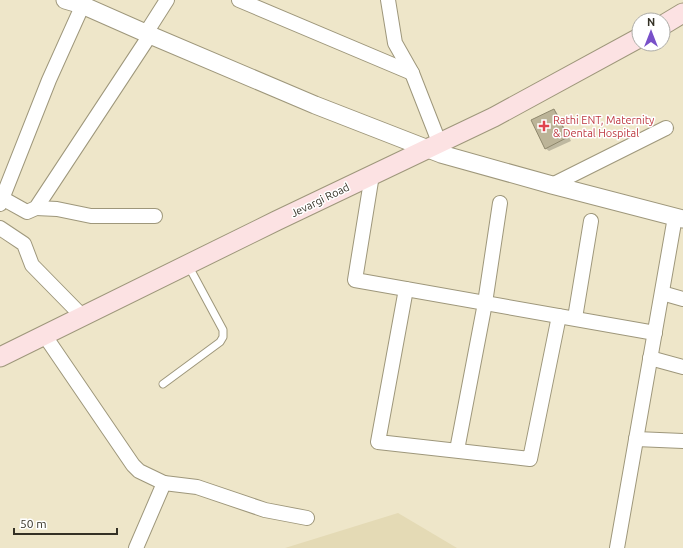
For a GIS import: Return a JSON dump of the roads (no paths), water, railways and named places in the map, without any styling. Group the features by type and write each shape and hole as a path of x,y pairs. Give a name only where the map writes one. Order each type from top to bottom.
{"main road":[{"path":"671,20 683,13"},
{"name":"Jevargi Road","path":"0,357 372,174 494,117 631,42"}],"street":[{"path":"65,0 84,2 148,34 315,105 433,145"},
{"path":"36,208 148,34 167,0"},
{"path":"239,0 412,73"},
{"path":"388,0 395,43 412,73 433,145 441,154 679,218 662,293 617,548"},
{"path":"84,2 49,80 1,201 28,212 36,208 57,209 91,216 155,216"},
{"path":"552,185 666,128"},
{"path":"372,174 356,280 655,333"},
{"path":"457,450 485,303 500,204"},
{"path":"575,318 592,221"},
{"path":"0,228 24,244 32,265 83,317"},
{"path":"406,289 378,442 530,458 559,316"},
{"path":"662,293 683,299"},
{"path":"44,336 133,465 139,471 164,483 197,487 265,510 307,518"},
{"path":"650,358 683,367"},
{"path":"636,439 683,441"},
{"path":"136,548 164,483"}],"lane":[{"path":"163,384 220,342 223,337 223,330 188,265"}],"place":[{"name":"Rathi ENT, Maternity & Dental Hospital","path":"544,126"}]}
